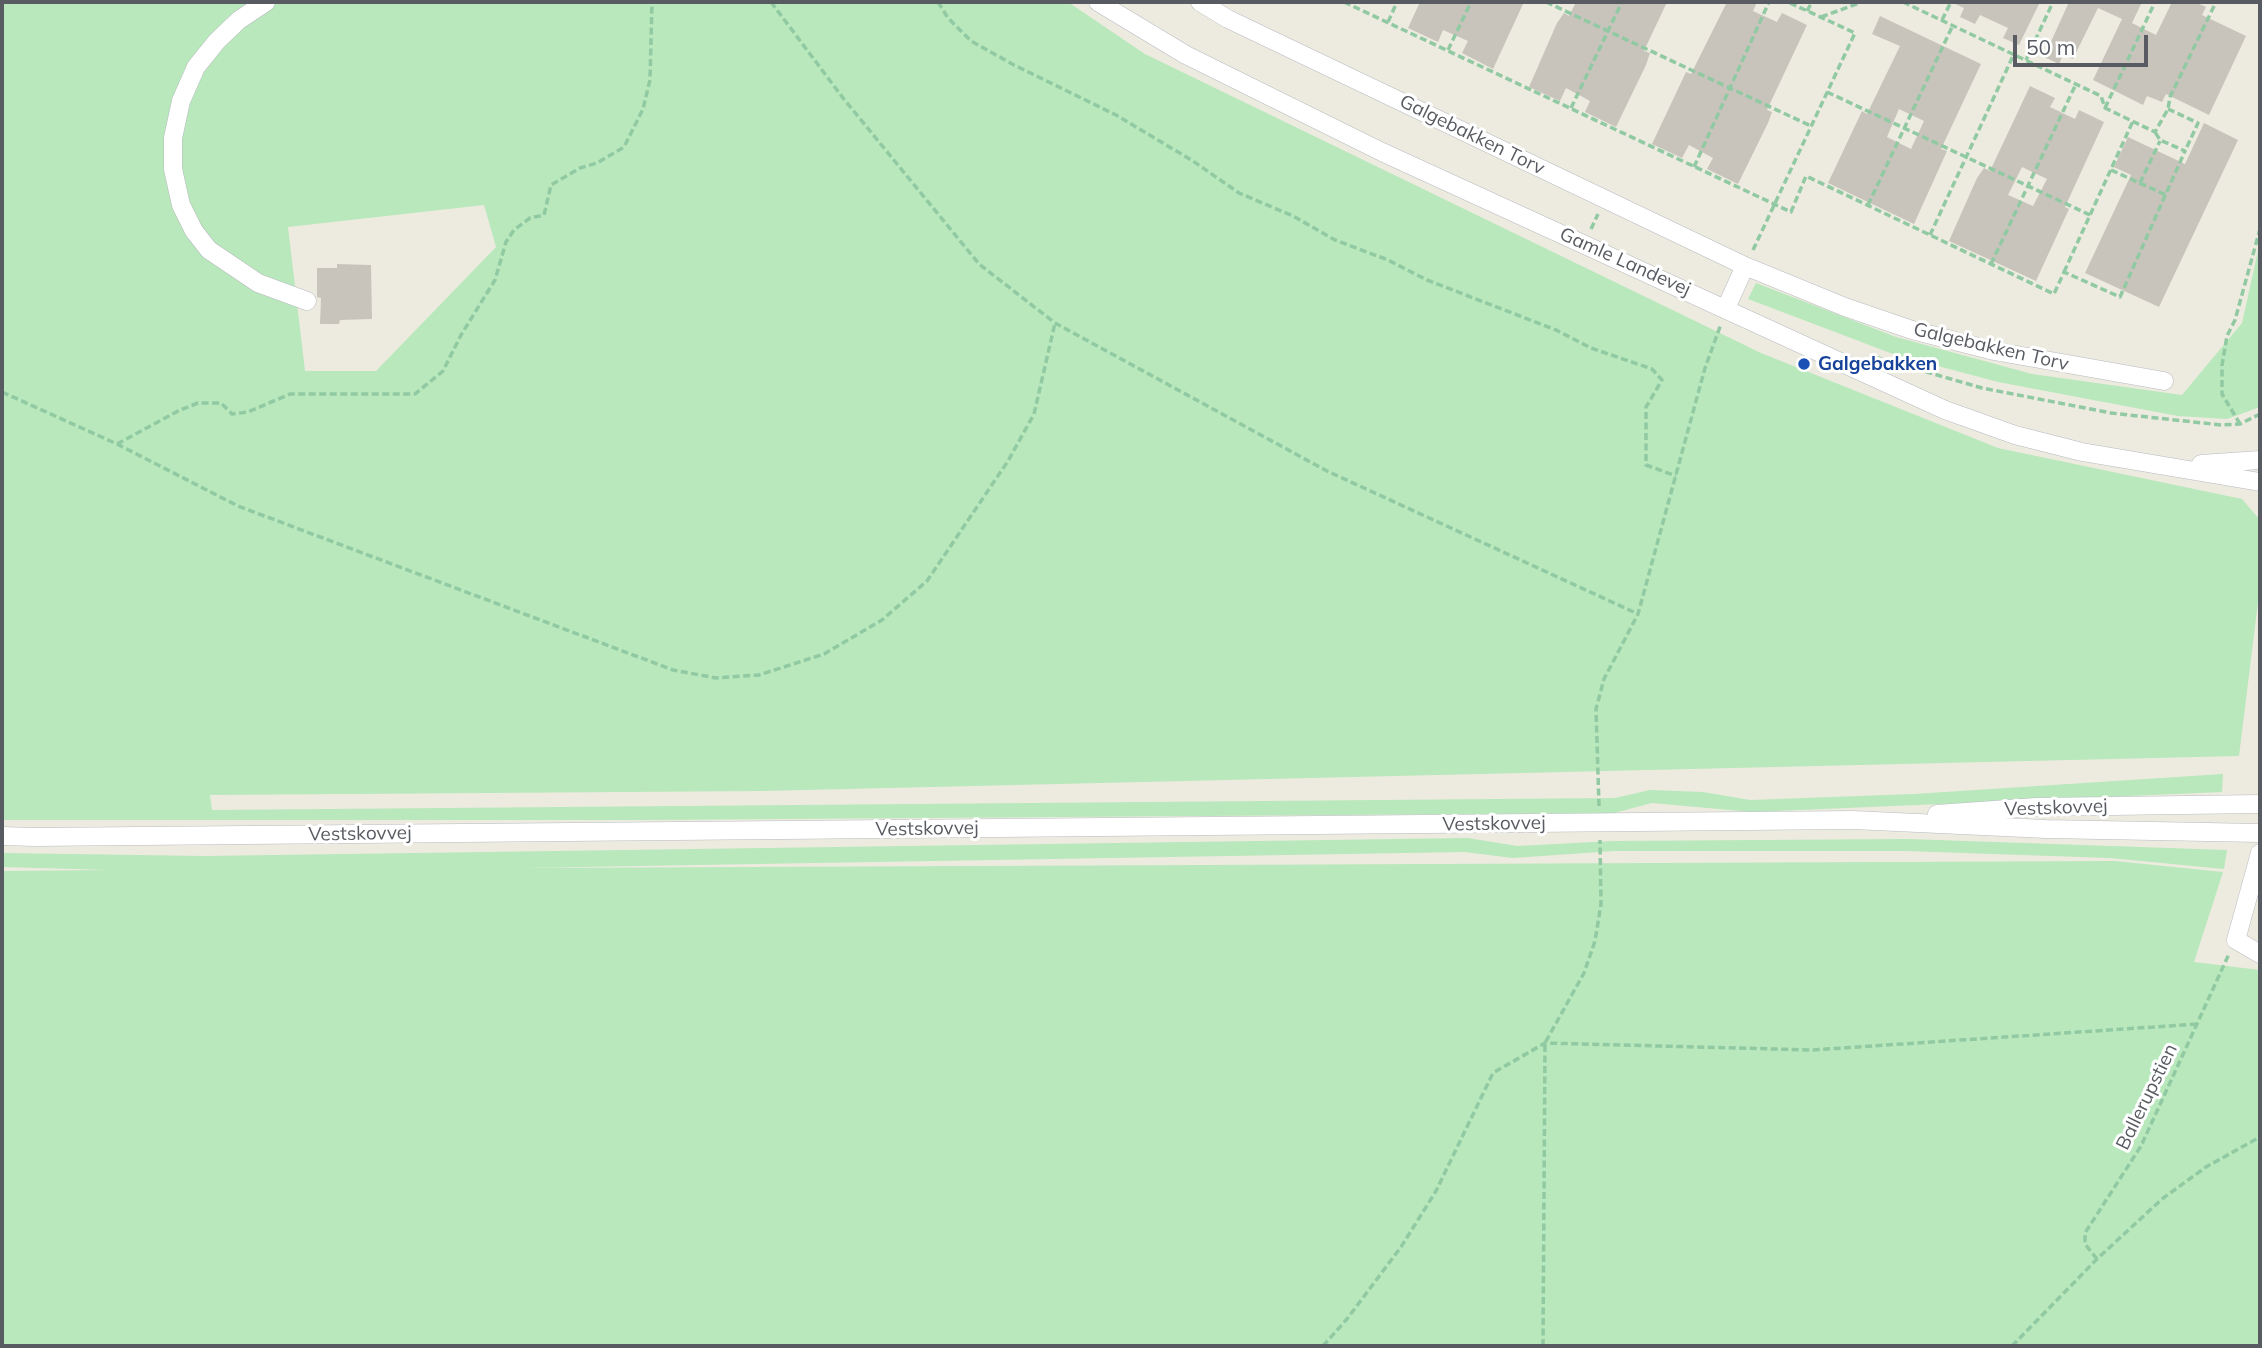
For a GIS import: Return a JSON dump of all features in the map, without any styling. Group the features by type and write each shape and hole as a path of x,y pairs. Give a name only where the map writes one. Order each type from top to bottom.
{"street":[{"path":"266,2 239,20 196,67 181,100 173,138 173,169 181,205 194,232 209,250 258,283 307,301"},
{"name":"Gamle Landevej","path":"1098,2 1186,55 1382,152 1945,410 2015,435 2082,452 2260,482"},
{"name":"Galgebakken Torv","path":"1200,2 1228,19 1745,266 1845,307 1912,330 1994,351 2164,381"},
{"path":"1726,308 1745,266"},
{"name":"Gamle Landevej","path":"2173,466 2260,460"},
{"name":"Vestskovvej","path":"1853,820 2036,807 2260,804"},
{"name":"Vestskovvej","path":"2,836 1853,820 2260,833"},
{"path":"2260,853 2236,940 2260,954"}],"path":[{"path":"117,444 198,403 221,403 232,414 248,412 290,394 415,394 443,371 461,335 495,280 506,242 514,230 530,218 544,215 551,185 624,147 643,109 650,80 652,2"},
{"path":"771,2 843,98 979,264 1055,323 1327,471 1638,614"},
{"path":"938,2 948,18 971,41 1116,115 1193,160 1239,193 1293,216 1335,240 1388,260 1427,280 1556,330 1591,348 1652,369 1662,380 1646,407 1646,465 1676,476"},
{"path":"1344,2 1791,212 1806,176 2054,293 2133,121"},
{"path":"1388,22 1397,2"},
{"path":"1448,50 1471,2"},
{"path":"1546,2 1811,126"},
{"path":"1571,108 1622,2"},
{"path":"1694,167 1769,2"},
{"path":"1745,266 1855,33 1788,2"},
{"path":"1807,11 1812,2"},
{"path":"1821,17 1862,2"},
{"path":"1903,2 2101,96 2105,108 2155,132 2160,140 2185,151"},
{"path":"1942,20 1951,2"},
{"path":"2026,60 2053,2"},
{"path":"2105,108 2155,2"},
{"path":"2155,132 2216,2"},
{"path":"1868,205 1953,25"},
{"path":"1930,235 2014,54"},
{"path":"1991,264 2076,84"},
{"path":"1827,92 2090,215"},
{"path":"2064,272 2120,297 2198,123 2168,109"},
{"path":"2140,183 2160,140"},
{"path":"2111,170 2166,195"},
{"path":"1585,244 1604,198"},
{"path":"2240,424 2222,394 2222,365 2260,229"},
{"path":"1600,808 1596,709 1604,679 1638,614 1705,368 1726,308"},
{"path":"2,392 117,444 238,506 673,670 716,678 759,675 824,654 882,620 927,582 1008,461 1034,414 1055,323"},
{"path":"1869,355 1982,388 2073,407 2221,425 2240,424 2260,414"},
{"path":"1543,1346 1545,1043 1584,974 1595,940 1601,904 1600,838"},
{"name":"Ballerupstien","path":"2097,1259 2085,1244 2085,1233 2141,1146 2236,940"},
{"path":"1323,1346 1347,1319 1401,1247 1436,1191 1493,1073 1545,1043 1813,1050 2197,1024"},
{"path":"2012,1346 2097,1259 2162,1199 2206,1167 2260,1137"}],"green space":[{"path":"2,2 1068,2 1145,54 1761,353 1998,448 2242,499 2260,520 2260,586 2239,756 762,791 210,795 212,810 1615,798 1650,790 1703,792 1750,800 1914,794 2223,774 2222,792 1752,812 1652,803 1614,813 648,820 2,820","holes":["484,205 496,247 376,371 305,371 288,227"]},
{"path":"2260,242 2260,407 2227,419 2178,416 1998,382 1893,354 1748,299 1756,283 1896,337 2032,374 2182,395 2242,323"},
{"path":"1468,838 1517,846 1613,841 1908,839 2227,850 2224,869 2110,858 1906,851 1614,851 1513,858 1464,852 521,868 2115,861 2223,872 2194,962 2260,970 2260,1346 2,1346 2,871 110,870 2,867 2,853 204,856"}],"building":[{"path":"1420,2 1524,2 1493,69 1462,53 1468,41 1443,30 1438,42 1408,28"},
{"path":"1576,2 1667,2 1644,51 1650,53 1646,65 1616,127 1585,112 1590,101 1566,88 1560,101 1529,87 1557,23 1564,13 1569,16"},
{"path":"1727,2 1757,2 1753,11 1777,22 1782,13 1807,25 1767,110 1772,112 1768,123 1738,184 1707,169 1713,158 1689,145 1682,158 1652,144 1686,72 1691,74"},
{"path":"1951,2 2040,2 2019,45 2003,38 2008,28 1980,15 1975,24 1960,17 1964,8"},
{"path":"2069,2 2142,2 2132,23 2156,35 2172,2 2195,2 2206,7 2202,15 2246,36 2209,115 2166,94 2162,102 2147,96 2143,105 2093,80 2122,19 2098,8 2073,59 2063,55 2059,64 2044,57"},
{"path":"1880,16 1981,64 1941,149 1947,151 1914,224 1828,183 1862,111 1867,114 1900,46 1872,34","holes":["1899,109 1924,121 1911,149 1887,137"]},
{"path":"2030,86 2055,98 2050,107 2075,119 2079,110 2104,122 2065,207 2069,209 2036,281 1949,241 1977,178 1984,168 1990,171","holes":["2022,167 2047,179 2033,206 2008,195"]},
{"path":"2204,123 2238,140 2159,307 2085,273 2131,175 2114,167 2128,137 2185,164"},
{"path":"337,264 371,265 372,319 320,324 321,298 317,297 317,268 337,268"}],"place":[{"name":"Galgebakken","path":"1804,364"}]}
